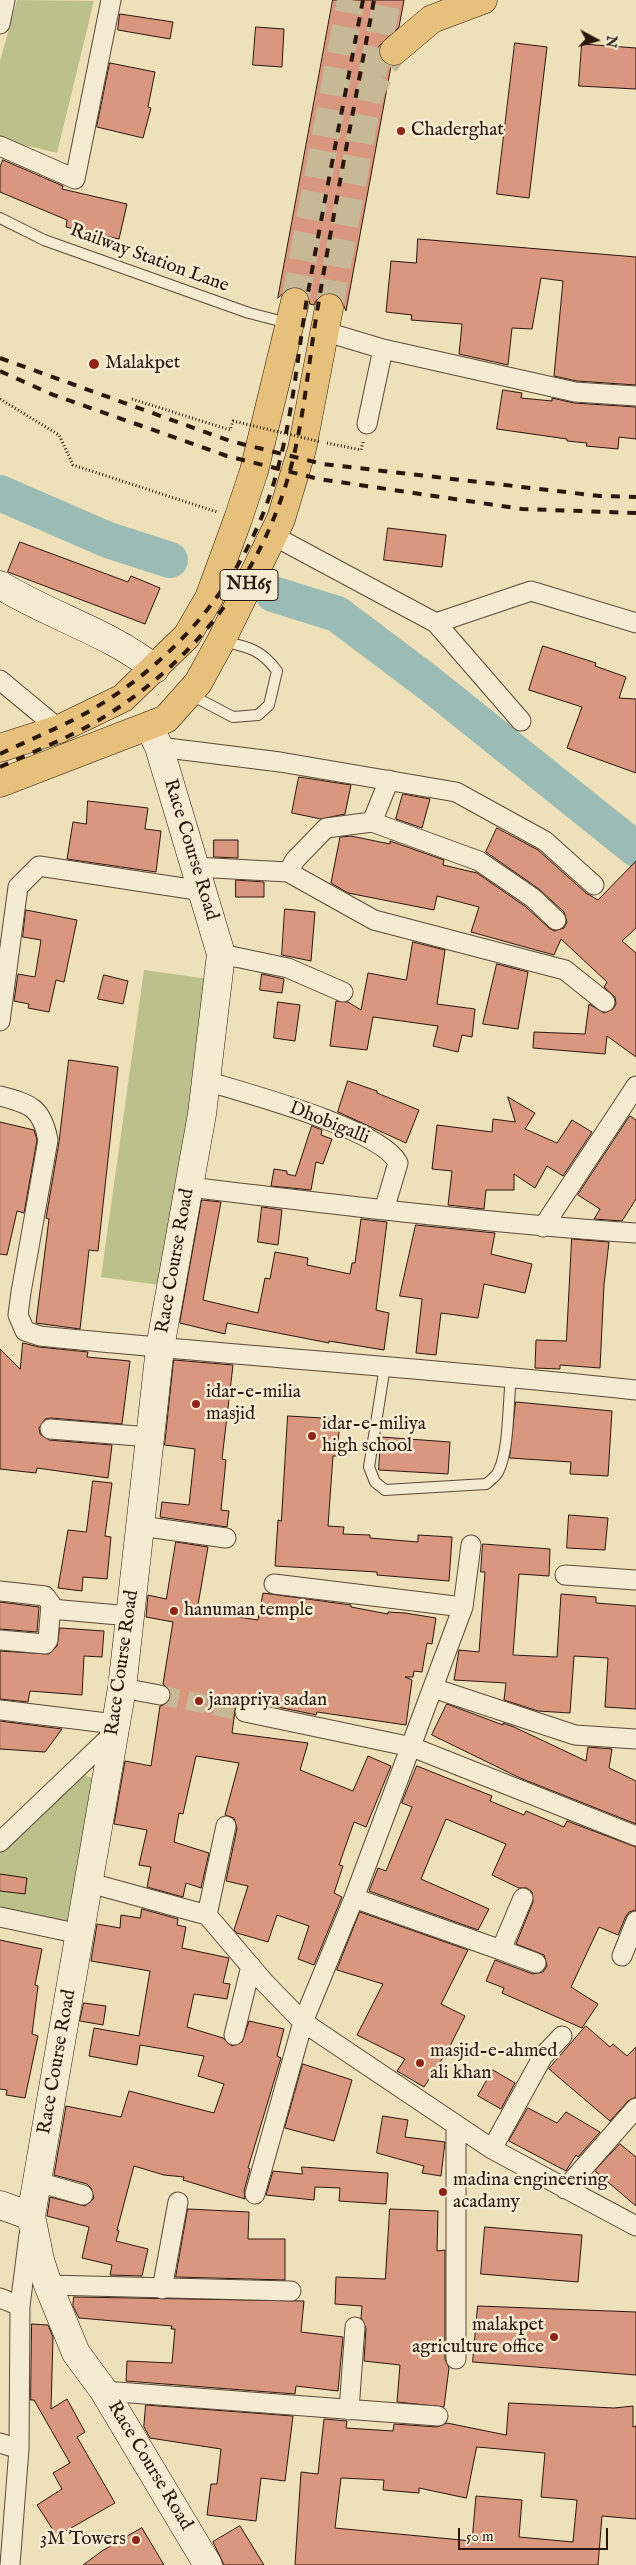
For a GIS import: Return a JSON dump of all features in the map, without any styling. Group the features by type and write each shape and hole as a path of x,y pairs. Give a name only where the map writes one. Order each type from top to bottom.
{"highway":[{"path":"394,51 432,19 483,0"},
{"name":"NH65","path":"0,748 59,729 123,698 155,670 187,636 209,598 254,471 292,312"},
{"name":"NH65","path":"0,783 154,736 166,719 198,683 281,520 302,449 326,319"}],"street":[{"path":"0,24 5,0"},
{"path":"0,146 75,178 111,0"},
{"path":"326,319 383,349 575,392 636,396"},
{"path":"367,424 383,349"},
{"path":"272,535 436,623 521,721"},
{"path":"0,585 30,603 122,645 155,670"},
{"path":"436,623 531,591 636,622"},
{"path":"0,680 59,729"},
{"path":"154,736 280,762 456,792 545,840 594,885"},
{"name":"Race Course Road","path":"154,736 222,954 206,1081 160,1348 122,1688 90,1883 31,2216 40,2260 48,2285 76,2353 104,2391 208,2565"},
{"path":"372,822 389,780"},
{"path":"288,872 295,860 326,828 372,822 479,861 533,898 556,920"},
{"path":"0,1021 18,887 39,866 199,879 288,872 374,920 565,970 605,1002"},
{"path":"222,954 288,968 343,992"},
{"name":"Dhobigalli","path":"206,1081 330,1121 371,1140 395,1156 398,1163 384,1210"},
{"path":"543,1227 636,1086"},
{"path":"0,1096 24,1102 38,1112 44,1122 48,1140 18,1315 25,1332 40,1336 160,1348 511,1377 636,1390"},
{"path":"189,1187 543,1227 636,1233"},
{"path":"50,1429 150,1436"},
{"path":"140,1526 226,1538"},
{"path":"256,2194 303,2022 354,1898 463,1607 471,1545"},
{"path":"565,1575 636,1580"},
{"path":"274,1584 463,1607"},
{"path":"0,1592 45,1596 50,1600 51,1609 48,1640 45,1644 0,1640"},
{"path":"51,1609 130,1616"},
{"path":"122,1688 160,1695"},
{"path":"433,1688 575,1735 636,1739"},
{"path":"0,1710 114,1728"},
{"path":"245,1712 412,1747 636,1836"},
{"path":"0,1842 114,1728"},
{"path":"207,1915 226,1826"},
{"path":"90,1883 207,1915 303,2022 492,2149 636,2226"},
{"path":"354,1898 536,1964"},
{"path":"501,1950 522,1898"},
{"path":"0,1917 80,1934"},
{"path":"622,1956 636,1921"},
{"path":"234,2035 251,1966"},
{"path":"492,2149 543,2056 562,2036"},
{"path":"566,2189 636,2108"},
{"path":"456,2126 456,2359"},
{"path":"38,2182 83,2195"},
{"path":"162,2290 178,2202"},
{"path":"0,2206 31,2216 20,2306 19,2449 7,2556"},
{"path":"48,2285 162,2290 291,2292"},
{"path":"0,2298 20,2306"},
{"path":"349,2410 355,2327"},
{"path":"104,2391 438,2416"},
{"path":"0,2443 19,2449"}],"lane":[{"name":"Railway Station Lane","path":"0,218 44,240 249,313 292,312"},
{"path":"188,693 233,717 258,715 269,705 277,671 268,658 250,647 221,641"},
{"path":"385,1366 369,1467 375,1482 385,1490 486,1484 492,1480 498,1473 504,1454 511,1377"}],"path":[{"path":"0,399 59,435 73,465 238,519"},
{"path":"132,399 230,430 233,421 362,450 367,424"}],"green space":[{"path":"17,0 94,1 57,153 0,139 0,61"},
{"path":"144,970 209,979 167,1286 101,1277"},
{"path":"84,1775 92,1778 97,1786 68,1926 0,1912 0,1846 75,1779"}],"building":[{"path":"333,0 404,0 399,27 379,46 379,54 382,61 391,66 346,311 340,297 331,293 324,293 318,297 314,305 310,304 306,291 298,287 290,287 278,298"},
{"path":"120,14 173,22 170,39 118,30"},
{"path":"256,27 284,29 282,67 253,65"},
{"path":"515,43 547,47 529,198 497,194"},
{"path":"582,44 636,48 636,89 579,86"},
{"path":"110,63 155,72 148,107 151,108 143,138 97,127"},
{"path":"3,160 63,186 62,189 127,204 119,239 66,227 67,220 0,192 0,168"},
{"path":"418,239 636,257 636,385 577,381 554,376 563,281 541,278 532,329 512,328 508,365 459,354 462,324 411,320 412,315 386,312 391,261 416,263"},
{"path":"503,390 522,393 521,398 552,401 552,398 574,403 636,407 636,439 619,437 618,449 586,446 587,443 567,441 567,439 497,429"},
{"path":"388,528 446,535 442,567 384,560"},
{"path":"20,542 128,582 131,576 160,588 145,624 8,572"},
{"path":"543,646 596,663 595,666 626,677 619,698 636,699 636,773 567,748 582,707 529,690"},
{"path":"299,777 351,785 345,814 321,819 292,813"},
{"path":"403,794 430,799 422,828 396,819"},
{"path":"88,801 148,808 145,829 161,831 156,872 67,859 73,822 86,824"},
{"path":"497,828 538,850 586,893 598,900 636,861 636,928 622,941 636,953 636,1057 607,1036 605,1054 533,1048 534,1032 585,1034 589,1004 604,1013 613,1009 616,1004 615,997 604,987 607,982 561,939 554,955 471,932 479,907 437,896 434,910 348,893 331,883 340,837 351,836 390,844 390,841 444,860 443,865 477,873 526,907 549,928 554,931 564,928 567,922 564,912 539,889 486,852"},
{"path":"214,840 238,840 238,858 214,857"},
{"path":"236,880 264,882 264,897 236,897"},
{"path":"285,909 315,912 311,961 282,955"},
{"path":"26,910 77,920 64,982 56,980 49,1012 28,1008 29,1004 14,1001 18,974 35,977 41,940 23,937"},
{"path":"413,942 445,950 437,1004 475,1009 472,1037 462,1035 458,1052 433,1046 438,1026 373,1017 367,1050 330,1046 336,1001 348,1002 361,1010 368,973 406,980"},
{"path":"497,964 528,972 518,1029 483,1024"},
{"path":"262,974 284,979 282,993 260,990"},
{"path":"104,975 128,981 123,1004 98,999"},
{"path":"278,1002 300,1005 295,1041 274,1038"},
{"path":"69,1060 118,1067 98,1251 89,1250 80,1329 36,1323 49,1219 46,1218 59,1142"},
{"path":"348,1081 377,1091 377,1093 419,1110 406,1143 338,1112"},
{"path":"508,1097 535,1113 525,1129 557,1143 572,1120 592,1132 563,1176 547,1166 535,1188 514,1174 514,1190 486,1190 484,1209 448,1205 452,1171 432,1169 437,1125 492,1132 493,1119 515,1122"},
{"path":"630,1116 636,1120 636,1199 622,1221 594,1219 600,1209 578,1195"},
{"path":"0,1122 34,1130 37,1140 24,1213 17,1211 7,1255 0,1254"},
{"path":"312,1126 322,1130 321,1135 332,1139 323,1164 316,1162 311,1190 271,1186 274,1169 287,1171 287,1174 295,1176"},
{"path":"202,1200 221,1202 203,1300 258,1313 265,1278 270,1279 275,1252 308,1258 307,1265 350,1274 352,1263 355,1263 361,1219 387,1222 376,1310 389,1313 384,1350 329,1341 329,1343 227,1323 225,1334 180,1323"},
{"path":"262,1207 282,1210 278,1245 258,1242"},
{"path":"416,1225 495,1233 491,1254 532,1264 525,1293 484,1284 478,1318 441,1313 436,1355 416,1353 422,1299 400,1296"},
{"path":"572,1239 609,1242 604,1285 600,1368 560,1365 560,1369 535,1368 536,1340 566,1341"},
{"path":"23,1343 39,1347 88,1352 87,1357 130,1361 122,1424 51,1418 45,1419 39,1428 40,1434 49,1440 112,1445 108,1478 37,1468 36,1473 0,1469 0,1349 20,1369"},
{"name":"idar-e-milia masjid","path":"174,1360 233,1365 222,1459 226,1460 221,1510 229,1511 227,1527 160,1517 162,1502 189,1505 195,1449 165,1445"},
{"path":"516,1402 612,1411 608,1476 570,1474 571,1462 510,1458"},
{"path":"288,1416 340,1419 337,1456 333,1456 328,1526 344,1527 343,1534 370,1535 370,1538 418,1542 418,1535 452,1537 449,1581 377,1575 377,1572 275,1566 278,1520 281,1521"},
{"path":"381,1437 450,1442 448,1474 379,1470"},
{"path":"93,1481 112,1483 105,1536 111,1537 107,1579 83,1577 82,1591 58,1588 68,1530 86,1532"},
{"path":"569,1515 608,1518 605,1550 567,1548"},
{"path":"176,1542 208,1547 198,1605 206,1606 204,1612 258,1620 263,1593 351,1605 351,1607 388,1614 388,1612 405,1613 436,1618 432,1644 427,1643 422,1672 414,1671 413,1677 405,1677 412,1680 406,1725 317,1712 316,1715 247,1701 236,1703 232,1733 308,1743 300,1770 353,1791 368,1756 391,1766 366,1827 354,1822 339,1865 343,1866 334,1893 342,1897 314,1965 298,1959 309,1926 277,1915 268,1942 237,1933 234,1930 248,1886 226,1881 237,1828 234,1818 225,1815 239,1763 196,1756 183,1814 179,1813 174,1842 209,1853 201,1888 186,1883 183,1897 147,1887 151,1867 139,1865 147,1830 114,1824 125,1761 151,1766 160,1706 168,1703 171,1698 170,1691 163,1684 173,1622 146,1617 148,1595 166,1599"},
{"path":"483,1544 550,1549 549,1576 519,1574 513,1655 557,1657 561,1594 596,1597 596,1603 636,1606 636,1709 605,1707 608,1658 574,1656 570,1713 538,1711 504,1700 506,1683 454,1680 459,1650 479,1652 485,1572 481,1572"},
{"path":"0,1602 39,1607 37,1632 0,1629"},
{"path":"60,1628 104,1631 102,1657 84,1656 82,1695 30,1691 28,1702 0,1699 0,1651 49,1654 57,1646"},
{"path":"447,1704 503,1725 503,1723 514,1727 586,1761 588,1747 612,1749 609,1768 636,1781 636,1824 520,1778 432,1735"},
{"path":"0,1721 62,1729 45,1752 0,1749"},
{"path":"417,1766 492,1796 490,1801 524,1815 526,1811 564,1827 567,1821 636,1847 636,1910 629,1912 626,1916 618,1935 599,1927 571,1987 598,2004 582,2028 502,1993 504,1988 486,1981 495,1960 533,1974 543,1972 547,1966 544,1955 516,1944 533,1902 532,1892 527,1888 519,1888 492,1875 506,1844 446,1819 421,1879 489,1909 478,1930 369,1891 378,1868 386,1871 412,1807 402,1803"},
{"path":"0,1874 27,1878 25,1894 0,1891"},
{"path":"142,1909 178,1919 177,1925 186,1927 182,1948 229,1958 223,1983 230,1984 227,1999 194,1994 187,2027 223,2038 232,2046 242,2042 249,2021 284,2029 277,2056 281,2058 248,2168 250,2169 244,2191 245,2199 183,2180 184,2177 164,2175 134,2166 117,2230 119,2231 116,2241 148,2249 142,2276 110,2275 112,2265 82,2258 89,2227 47,2216 50,2197 85,2206 94,2198 91,2188 87,2184 54,2175 66,2106 121,2117 129,2091 214,2113 224,2084 198,2076 204,2056 140,2045 137,2065 89,2056 94,2028 139,2036 150,1971 91,1961 97,1924 120,1928 121,1915 140,1918"},
{"path":"360,1912 468,1950 441,2004 465,2016 449,2048 424,2087 397,2071 405,2059 357,2035 383,1984 337,1970"},
{"path":"0,1940 42,1949 35,1985 38,1986 32,2034 38,2036 25,2098 6,2095 7,2090 0,2089"},
{"path":"84,2003 106,2006 103,2025 80,2021"},
{"path":"586,2026 610,2047 613,2044 627,2056 636,2047 636,2097 628,2101 610,2121 549,2069"},
{"path":"303,2064 352,2080 334,2141 285,2128"},
{"path":"493,2070 515,2083 501,2109 478,2096"},
{"path":"528,2108 557,2123 566,2112 600,2132 578,2157 576,2155 566,2171 509,2141"},
{"path":"383,2116 408,2120 405,2137 445,2142 441,2176 422,2173 424,2166 377,2153"},
{"path":"620,2144 636,2157 636,2206 595,2171"},
{"path":"302,2167 388,2173 386,2204 339,2201 340,2188 315,2187 314,2200 266,2195 273,2171 302,2174"},
{"path":"188,2209 249,2212 248,2239 285,2239 285,2280 176,2277"},
{"path":"390,2209 438,2211 437,2251 445,2250 445,2359 449,2368 444,2407 397,2402 400,2365 364,2361 366,2328 361,2318 362,2306 335,2304 336,2277 385,2279"},
{"path":"485,2227 582,2235 578,2282 481,2274"},
{"path":"74,2297 304,2301 301,2332 343,2337 338,2391 296,2386 295,2394 126,2381 127,2361 172,2363 175,2329 171,2329 172,2326 79,2318 73,2306"},
{"name":"malakpet agriculture office","path":"478,2306 636,2312 636,2375 473,2362"},
{"path":"32,2324 48,2325 53,2337 51,2409 67,2399 85,2432 77,2437 115,2503 57,2536 37,2505 62,2489 53,2473 70,2463 34,2400 31,2400"},
{"path":"509,2403 614,2408 633,2406 633,2427 636,2426 636,2519 602,2516 598,2565 295,2565 301,2472 318,2474 324,2419 347,2421 346,2428 393,2431 394,2424 437,2427 447,2423 506,2435","holes":["477,2447 545,2453 541,2497 577,2500 573,2542 519,2537 522,2500 476,2496 472,2541 335,2528 341,2478 384,2480 383,2490 419,2493 419,2488 466,2498"]},
{"path":"146,2405 293,2416 285,2481 261,2478 256,2521 207,2515 211,2484 217,2484 221,2449 150,2438 144,2427"},
{"path":"240,2526 264,2565 224,2565 213,2542"},
{"name":"3M Towers","path":"142,2528 164,2565 83,2565 102,2551"}],"waterway":[{"path":"0,493 108,540 170,560"},
{"path":"273,594 337,614 430,684 636,849"}],"tunnel":[{"path":"295,302 351,0"},
{"path":"372,75 387,0"},
{"path":"329,308 368,97 383,66 394,51"},
{"path":"160,1695 245,1712"}],"railway":[{"path":"0,754 93,709 125,688 154,665 182,639 207,610 229,579 248,546 264,511 282,454 294,390 306,304 363,0"},
{"path":"0,767 87,727 132,698 162,674 216,618 238,587 257,554 274,518 287,481 298,438 314,328 374,0"},
{"path":"0,358 230,441 323,464 600,496 636,497"},
{"path":"0,371 51,394 227,456 319,479 522,509 636,513"}],"place":[{"name":"Chaderghat","path":"401,131"},
{"name":"Malakpet","path":"94,364"},
{"name":"idar-e-milia masjid","path":"196,1404"},
{"name":"idar-e-miliya high school","path":"312,1436"},
{"name":"hanuman temple","path":"174,1611"},
{"name":"janapriya sadan","path":"199,1701"},
{"name":"masjid-e-ahmed ali khan","path":"420,2063"},
{"name":"madina engineering acadamy","path":"443,2192"},
{"name":"malakpet agriculture office","path":"554,2337"},
{"name":"3M Towers","path":"136,2540"}]}
